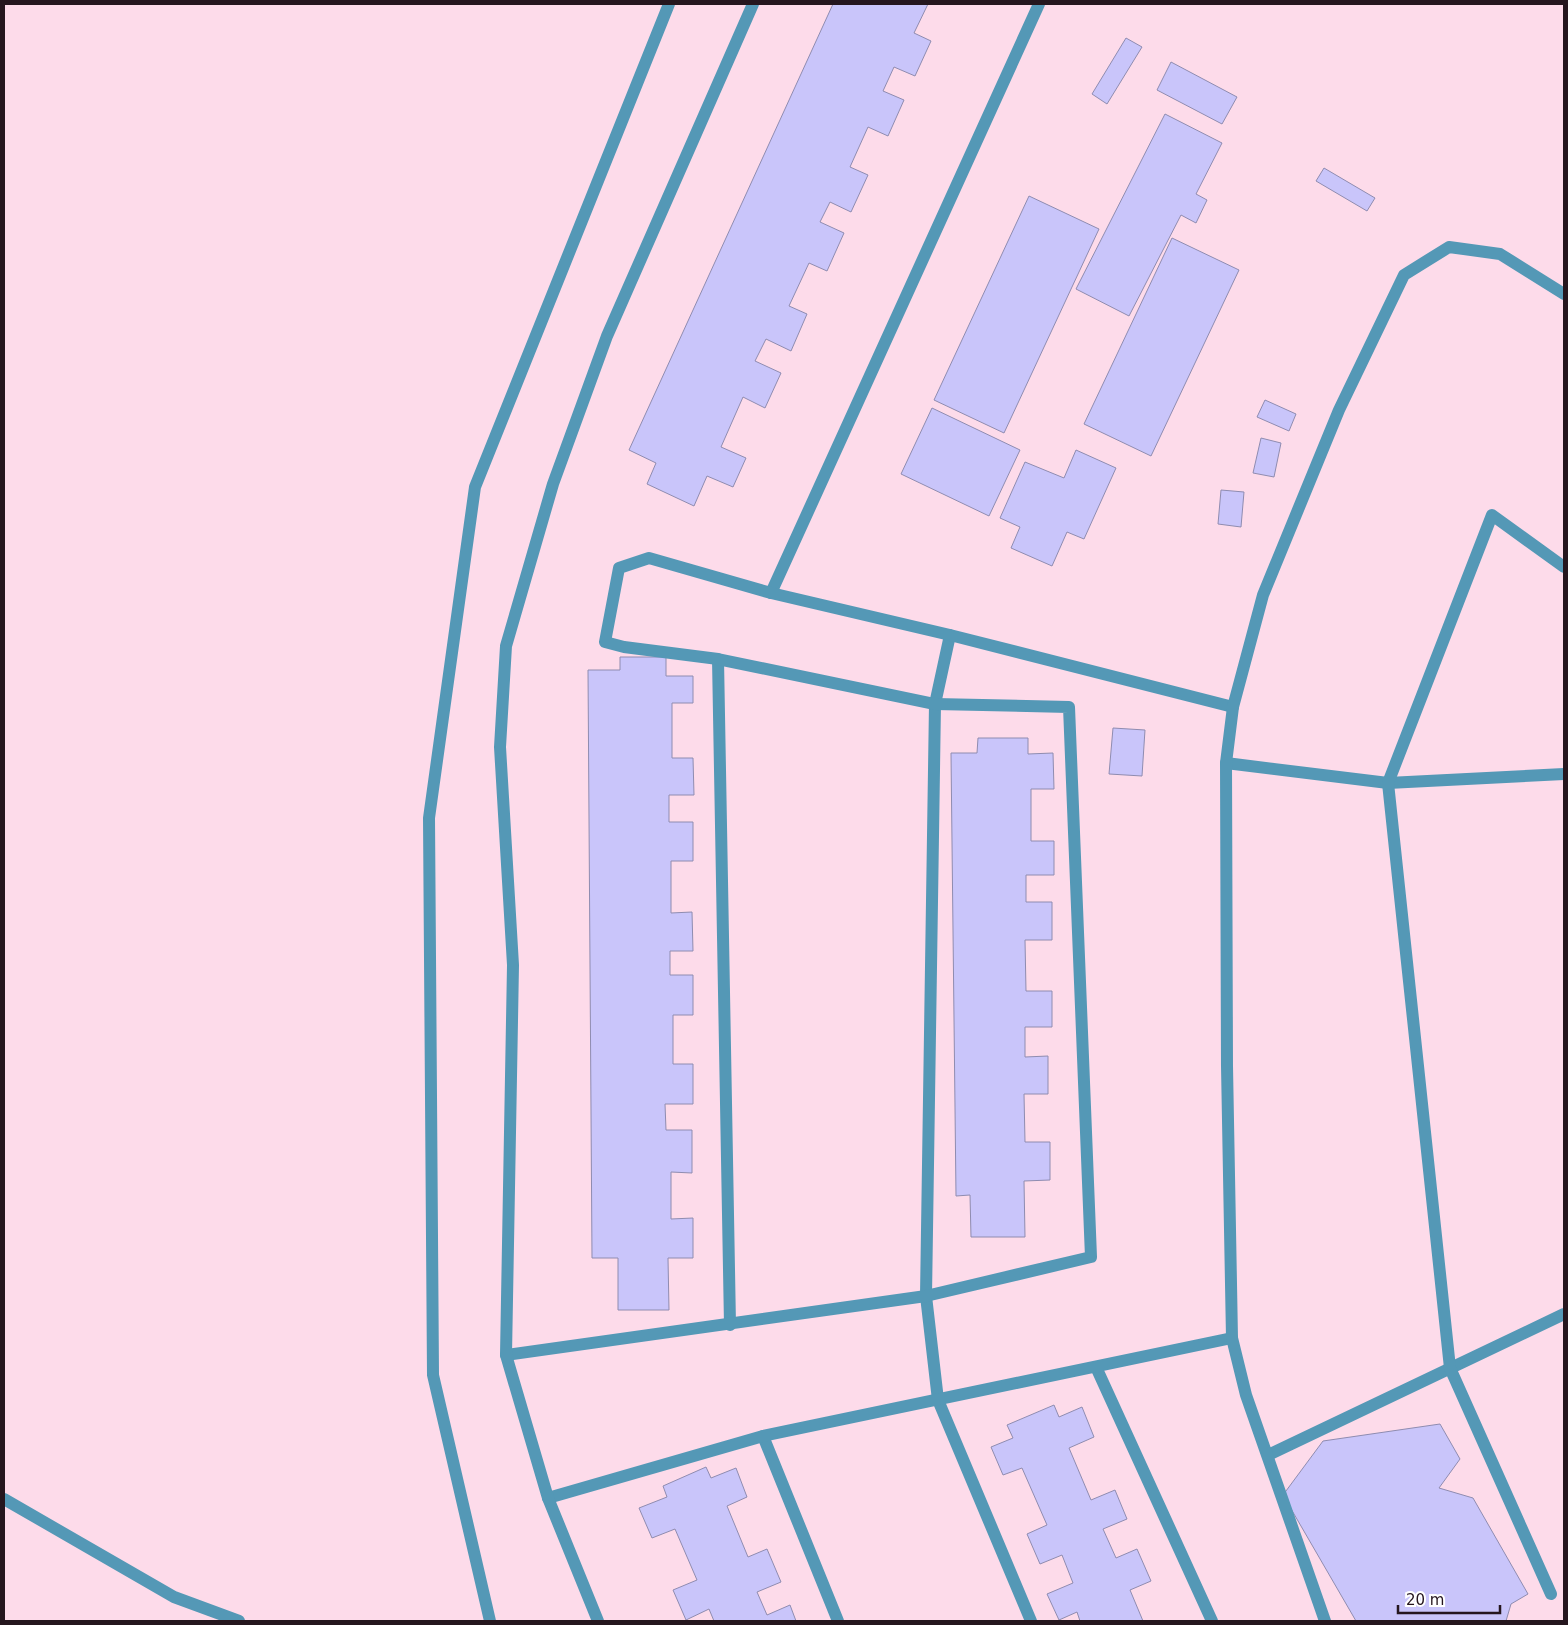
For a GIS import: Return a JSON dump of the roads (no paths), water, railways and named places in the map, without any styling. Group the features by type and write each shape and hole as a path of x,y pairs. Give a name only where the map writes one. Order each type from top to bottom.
{"street":[{"path":"490,1621 433,1375 430,818 475,488 669,4"},
{"path":"598,1621 548,1498 506,1355 512,965 500,747 506,646 553,484 607,336 753,4"},
{"path":"772,593 1039,4"},
{"path":"1325,1621 1246,1395 1232,1338 1227,1066 1226,763 1233,707 1263,595 1339,410 1404,275 1449,247 1500,254 1564,294"},
{"path":"1552,1594 1450,1368 1388,783 1492,515 1564,567"},
{"path":"506,1355 926,1296 1091,1257 1069,707 936,704 718,659 624,647 605,642 619,568 649,558 772,593 950,635 1233,707"},
{"path":"950,635 936,704 926,1296 938,1400 1031,1621"},
{"path":"718,659 730,1325"},
{"path":"1226,763 1388,783 1564,774"},
{"path":"1268,1454 1564,1314"},
{"path":"548,1498 763,1436 1232,1338"},
{"path":"1096,1367 1212,1621"},
{"path":"763,1436 838,1621"},
{"path":"4,1499 174,1596 238,1621"}]}
